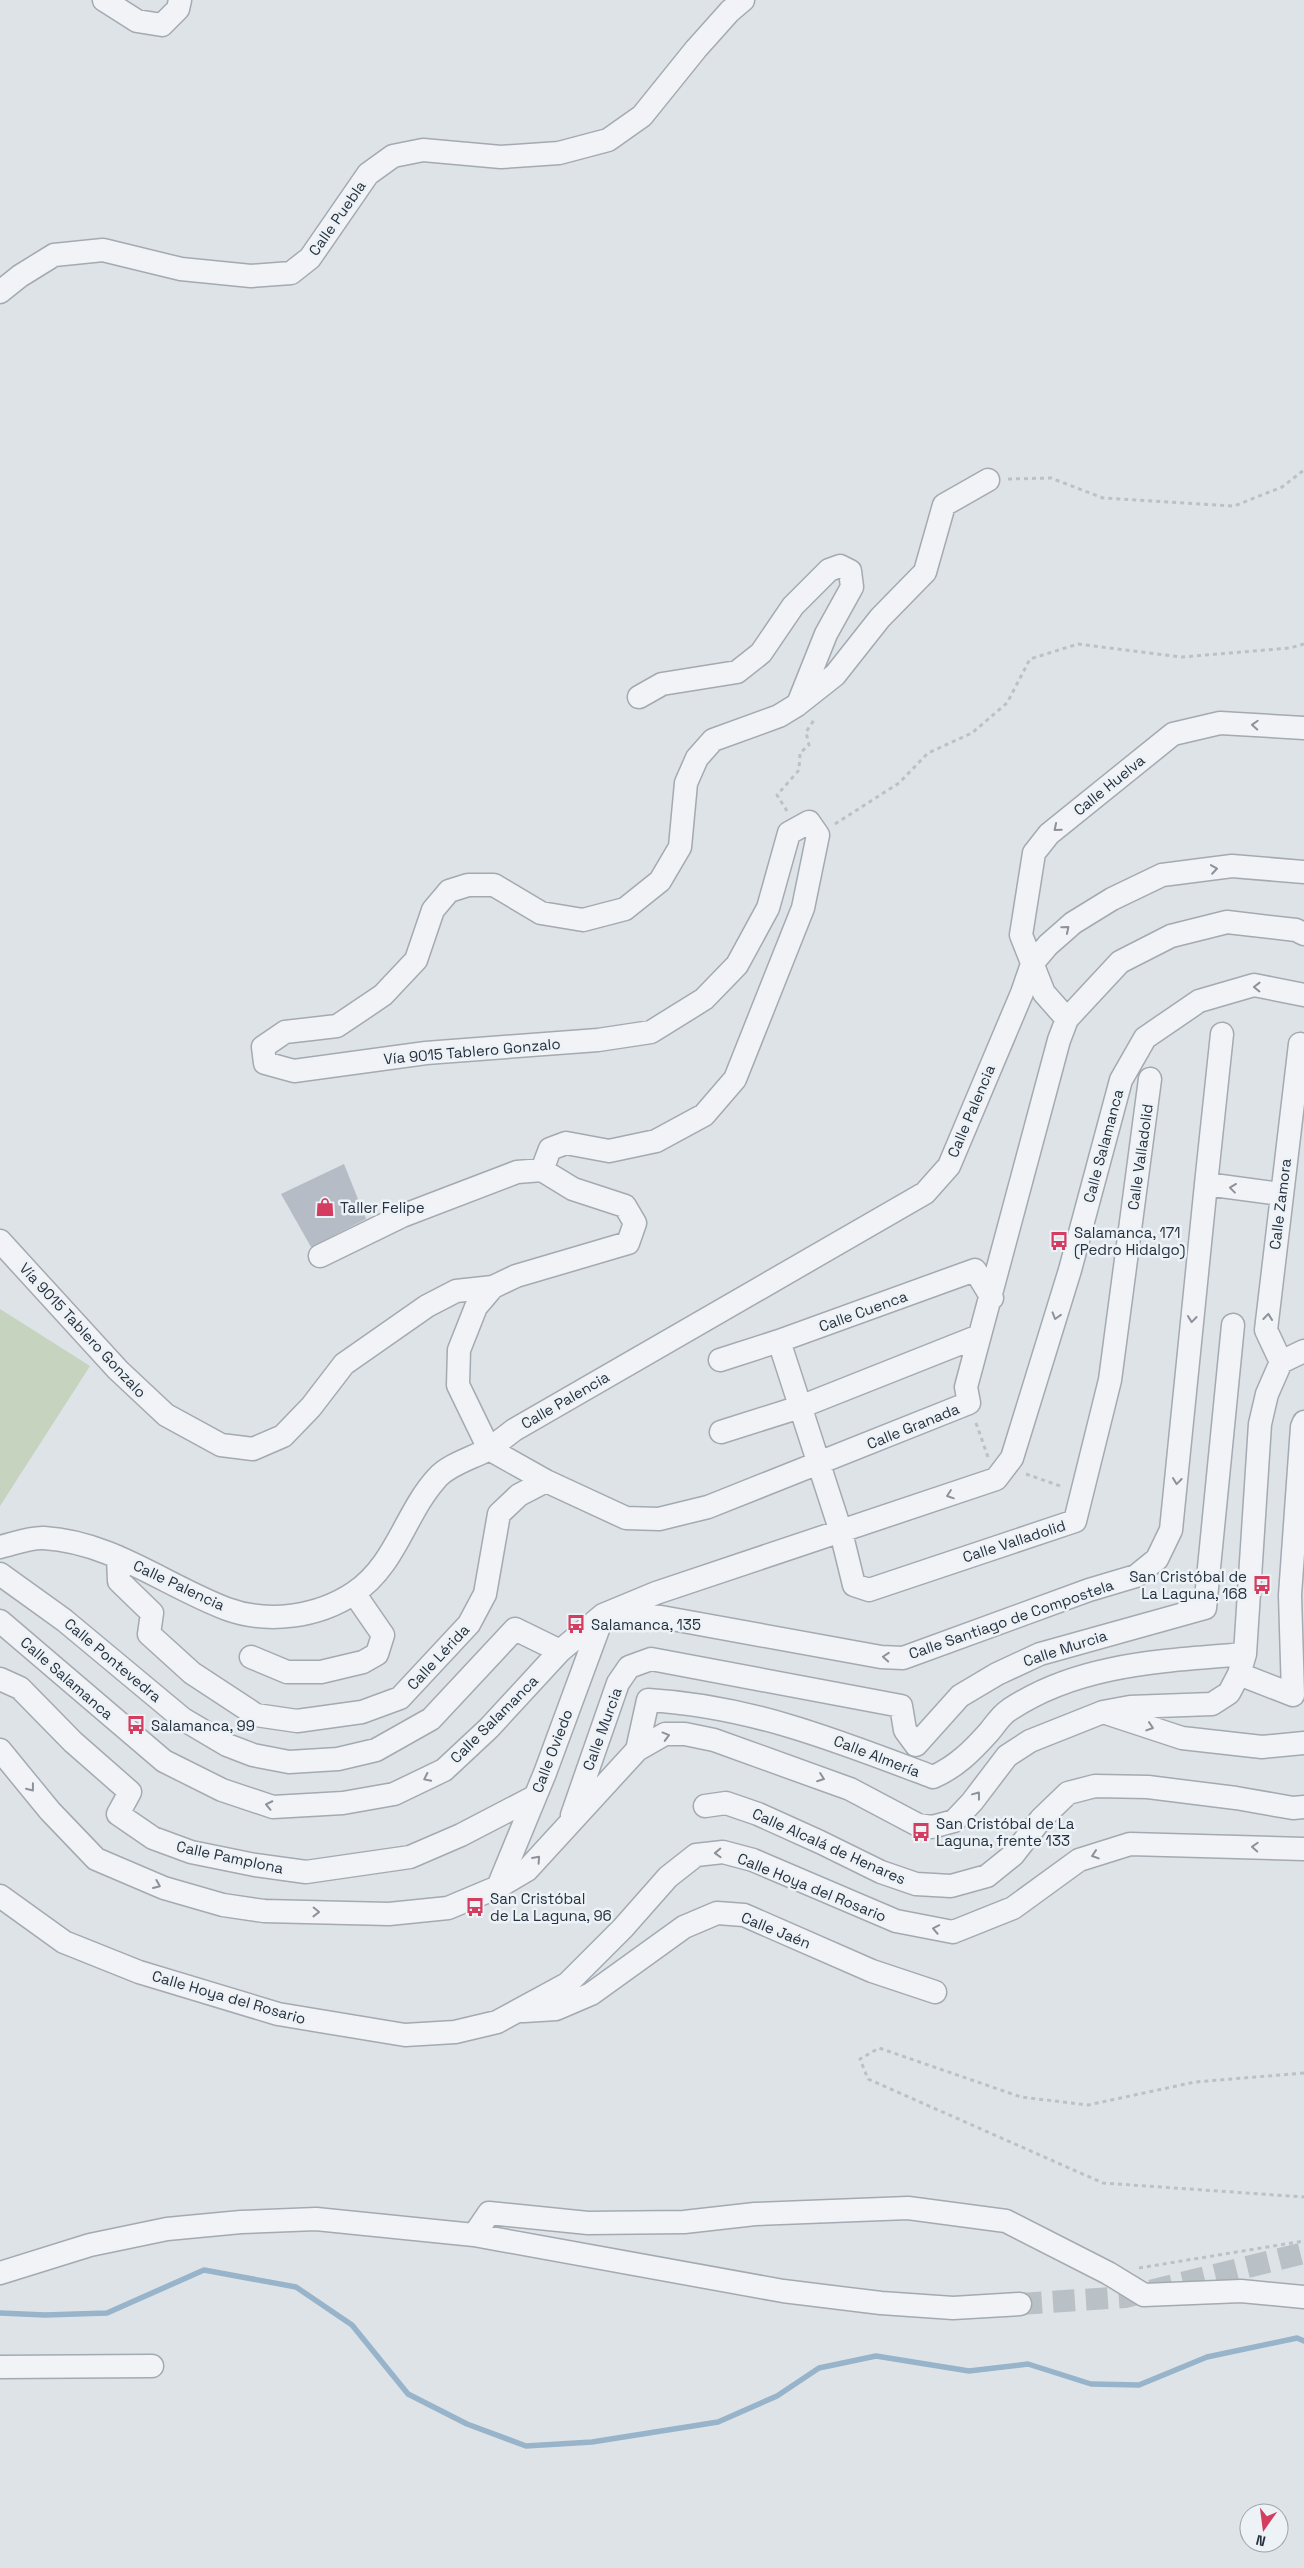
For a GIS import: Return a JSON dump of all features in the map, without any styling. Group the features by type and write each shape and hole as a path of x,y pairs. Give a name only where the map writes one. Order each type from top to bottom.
{"street":[{"path":"104,0 137,21 162,25 178,8 180,0"},
{"name":"Calle Puebla","path":"0,292 20,276 54,255 103,250 181,269 251,276 291,273 310,258 368,174 393,156 423,150 501,157 559,153 608,140 642,116 707,36 743,0"},
{"name":"Vía 9015 Tablero Gonzalo","path":"808,831 788,832 768,908 737,965 704,999 651,1032 598,1040 426,1053 294,1071 265,1063 263,1047 285,1032 336,1026 383,995 416,960 433,910 449,891 468,885 494,885 541,913 583,920 625,909 660,881 680,847 686,782 697,758 713,740 780,716 805,699 835,674 880,618 925,572 944,505 988,480"},
{"path":"639,697 662,684 737,672 761,653 793,606 829,570 840,566 850,572 852,586 826,634 805,699"},
{"name":"Calle Huelva","path":"1032,964 1022,935 1034,853 1049,834 1173,734 1220,723 1304,728"},
{"path":"320,1256 402,1216 516,1172 542,1170 550,1149 566,1143 609,1151 656,1141 704,1115 735,1080 803,908 808,831"},
{"path":"1067,1019 1044,993 1032,964 1048,945 1073,924 1112,899 1162,875 1232,866 1304,872"},
{"name":"Calle Granada","path":"488,1449 546,1481 626,1518 659,1520 708,1507 819,1465 969,1403 966,1388 992,1298 1059,1040 1067,1019 1120,962 1171,936 1227,922 1296,930 1304,934"},
{"name":"Calle Palencia","path":"0,1548 42,1538 75,1543 118,1557 228,1609 270,1617 313,1613 354,1593 378,1573 402,1536 419,1500 439,1475 488,1449 514,1430 925,1193 948,1166 1022,993 1032,964"},
{"name":"Calle Salamanca","path":"0,1621 164,1761 222,1790 273,1807 344,1804 394,1794 444,1770 489,1728 560,1651 603,1615 656,1593 841,1532 1001,1473 1012,1458 1070,1270 1121,1080 1145,1038 1199,1000 1254,985 1304,995"},
{"name":"Calle Santiago de Compostela","path":"603,1615 661,1617 881,1657 903,1658 1089,1590 1136,1576 1157,1559 1171,1530 1222,1034"},
{"name":"Calle Zamora","path":"1280,1362 1266,1330 1300,1044"},
{"name":"Calle Valladolid","path":"778,1341 841,1532 854,1585 869,1590 1075,1521 1110,1380 1150,1079"},
{"name":"Vía 9015 Tablero Gonzalo","path":"0,1241 118,1370 166,1414 221,1445 253,1449 283,1436 312,1408 344,1364 427,1306 456,1291 493,1287 516,1276 628,1243 635,1223 625,1206 573,1189 542,1170"},
{"path":"1206,1184 1281,1194"},
{"name":"Calle Cuenca","path":"720,1360 975,1270 992,1298"},
{"name":"Vía 9015 Tablero Gonzalo","path":"488,1449 458,1385 459,1350 476,1307 493,1287"},
{"name":"Calle Murcia","path":"569,1824 618,1683 629,1667 651,1659 901,1706 905,1730 916,1745 960,1696 997,1674 1040,1654 1205,1608 1233,1325"},
{"path":"721,1432 800,1407 980,1336"},
{"path":"0,1750 50,1811 96,1859 164,1888 223,1905 264,1912 389,1914 448,1908 498,1886 527,1870 637,1750 665,1734 686,1734 714,1740 850,1789 918,1825 932,1827 954,1822 972,1802 1007,1756 1030,1741 1103,1712 1130,1707 1212,1704 1229,1693 1242,1664 1260,1424 1267,1394 1280,1362 1304,1351"},
{"path":"1242,1664 1293,1695 1290,1595 1302,1427 1304,1422"},
{"name":"Calle Lérida","path":"118,1557 119,1581 152,1613 149,1634 192,1673 256,1715 297,1721 362,1712 400,1698 470,1624 485,1594 499,1514 518,1495 546,1481"},
{"name":"Calle Pontevedra","path":"0,1574 64,1620 183,1719 227,1745 253,1755 288,1762 338,1759 376,1750 431,1719 515,1629 560,1651"},
{"path":"251,1657 287,1672 321,1672 363,1662 377,1654 383,1635 354,1593"},
{"name":"Calle Oviedo","path":"498,1886 603,1615"},
{"name":"Calle Almería","path":"637,1750 648,1700 682,1702 756,1716 830,1737 933,1777 952,1769 978,1745 1008,1710 1053,1686 1098,1670 1154,1662 1242,1664"},
{"name":"Calle Pamplona","path":"0,1679 20,1688 73,1742 130,1792 118,1814 153,1838 191,1852 256,1865 306,1872 361,1866 410,1857 462,1835 534,1797"},
{"path":"1103,1712 1182,1738 1262,1747 1304,1743"},
{"name":"Calle Alcalá de Henares","path":"705,1806 726,1803 820,1842 881,1872 916,1884 951,1886 987,1876 1013,1855 1041,1819 1068,1793 1095,1786 1148,1787 1236,1798 1293,1808 1304,1807"},
{"name":"Calle Hoya del Rosario","path":"0,1896 64,1942 139,1972 278,2014 405,2035 455,2032 497,2022 567,1984 623,1928 668,1877 696,1855 723,1852 752,1860 896,1921 953,1932 1013,1908 1079,1860 1130,1844 1304,1849"},
{"name":"Calle Jaén","path":"515,2012 556,2009 591,1994 684,1928 717,1914 744,1915 872,1971 935,1992"},
{"path":"474,2235 489,2213 588,2223 684,2222 756,2214 908,2208 1006,2221 1108,2273 1144,2295 1241,2291 1304,2298"},
{"path":"6,2266 167,2229 241,2222 316,2220 474,2235 792,2293 881,2304 953,2308 1020,2304"},
{"path":"0,2367 152,2366"}],"path":[{"path":"988,480 1050,478 1103,498 1234,506 1282,487 1304,470"},
{"path":"805,699 815,718 806,732 808,745 800,753 799,770 777,795 808,831 899,783 928,753 972,733 1007,703 1030,659 1078,644 1182,656 1290,648 1304,644"},
{"path":"969,1403 1001,1473 1082,1494"},
{"path":"1304,2073 1195,2082 1088,2105 1021,2097 879,2048 860,2059 868,2079 1104,2183 1304,2197"},
{"path":"1108,2273 1304,2241"}],"green space":[{"path":"0,1309 90,1366 0,1506"}],"building":[{"name":"Taller Felipe","path":"344,1164 366,1219 311,1247 281,1194"}],"waterway":[{"path":"0,2313 45,2315 107,2313 204,2270 296,2287 352,2325 408,2394 467,2424 526,2446 592,2442 718,2422 777,2396 819,2368 876,2356 969,2371 1028,2364 1091,2384 1139,2385 1207,2357 1297,2338 1304,2341"}],"tunnel":[{"path":"1020,2304 1125,2297 1304,2253"}],"place":[{"name":"Taller Felipe","path":"325,1207"},
{"name":"Salamanca, 171 (Pedro Hidalgo)","path":"1059,1241"},
{"name":"San Cristóbal de La Laguna, 168","path":"1262,1585"},
{"name":"Salamanca, 135","path":"576,1624"},
{"name":"Salamanca, 99","path":"136,1725"},
{"name":"San Cristóbal de La Laguna, frente 133","path":"921,1832"},
{"name":"San Cristóbal de La Laguna, 96","path":"475,1907"}]}
